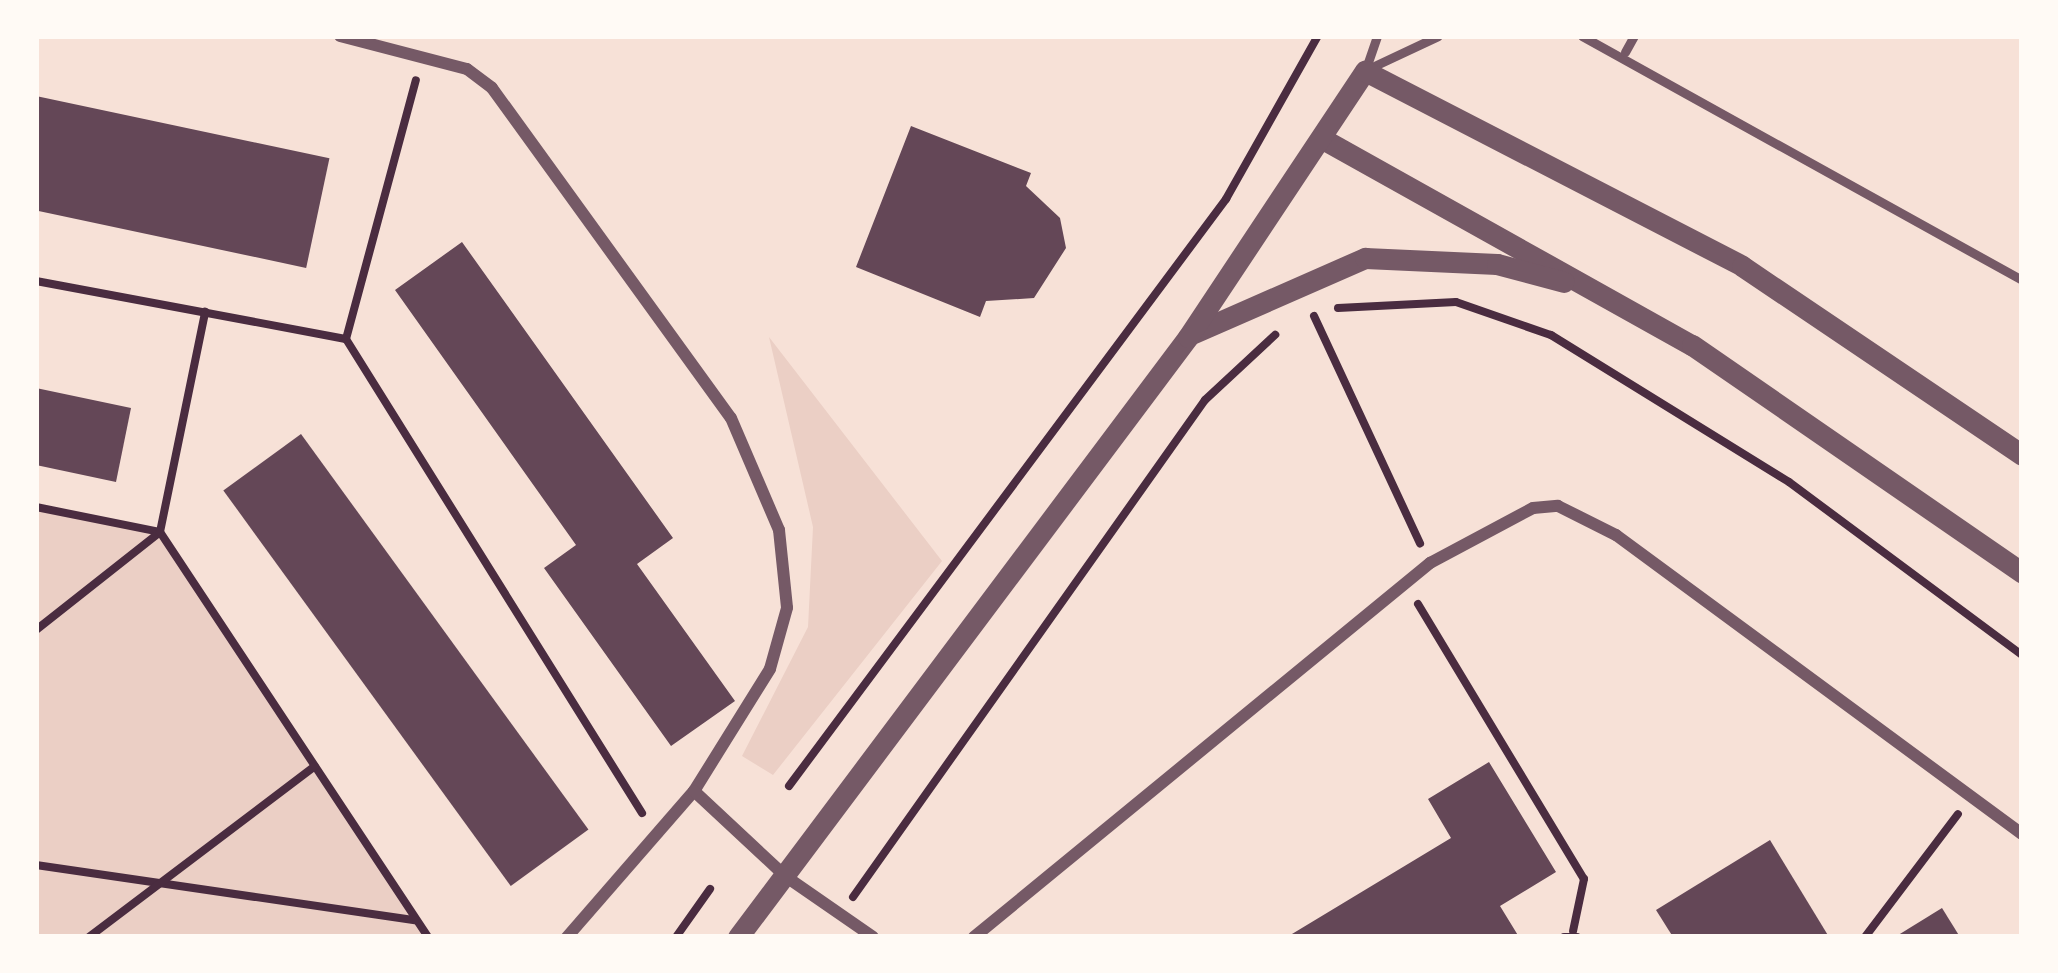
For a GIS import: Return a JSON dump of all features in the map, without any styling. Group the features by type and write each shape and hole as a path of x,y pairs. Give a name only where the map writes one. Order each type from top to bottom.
{"street":[{"path":"340,36 422,56 492,88 556,166 731,418 779,530 787,608 770,669 694,791 568,937"},
{"path":"738,937 1188,337 1365,71 1742,266 2022,455"},
{"path":"1322,138 1620,302 2022,572"},
{"path":"1188,337 1274,289 1365,258 1497,264 1620,302"},
{"path":"974,937 1430,562 1533,508 1587,516 1975,792 2022,833"},
{"path":"694,791 785,876 873,937"}],"lane":[{"path":"1365,71 1377,36"},
{"path":"1365,71 1438,36"},
{"path":"1582,36 1625,52 2022,280"},
{"path":"1625,52 1634,36"}],"path":[{"path":"789,786 1226,199 1318,36"},
{"path":"422,56 346,339 655,835"},
{"path":"36,281 346,339"},
{"path":"840,914 1205,400 1249,352 1314,316 1400,298 1512,317 1789,482 2022,655"},
{"path":"36,630 160,532 205,312"},
{"path":"1314,316 1430,562"},
{"path":"36,507 160,532 428,937"},
{"path":"1405,583 1584,879 1575,934 1564,937"},
{"path":"89,937 315,766"},
{"path":"1865,937 1975,792"},
{"path":"36,865 416,920"},
{"path":"676,937 710,889"}],"shaded area":[{"path":"769,337 942,561 773,775 742,756 808,627 813,527"},
{"path":"36,507 160,532 427,937 36,937"}],"building":[{"path":"36,96 329,158 306,268 36,211"},
{"path":"911,126 1031,173 1026,186 1060,218 1066,248 1034,298 986,301 980,317 856,267"},
{"path":"462,242 673,538 637,564 735,701 671,746 544,568 576,545 395,290"},
{"path":"36,388 131,408 116,482 36,465"},
{"path":"301,434 588,830 511,886 223,490"},
{"path":"1489,762 1556,872 1500,906 1519,937 1287,937 1451,838 1428,799"},
{"path":"1770,840 1829,937 1673,937 1656,910"},
{"path":"1942,908 1960,937 1895,937"}]}
